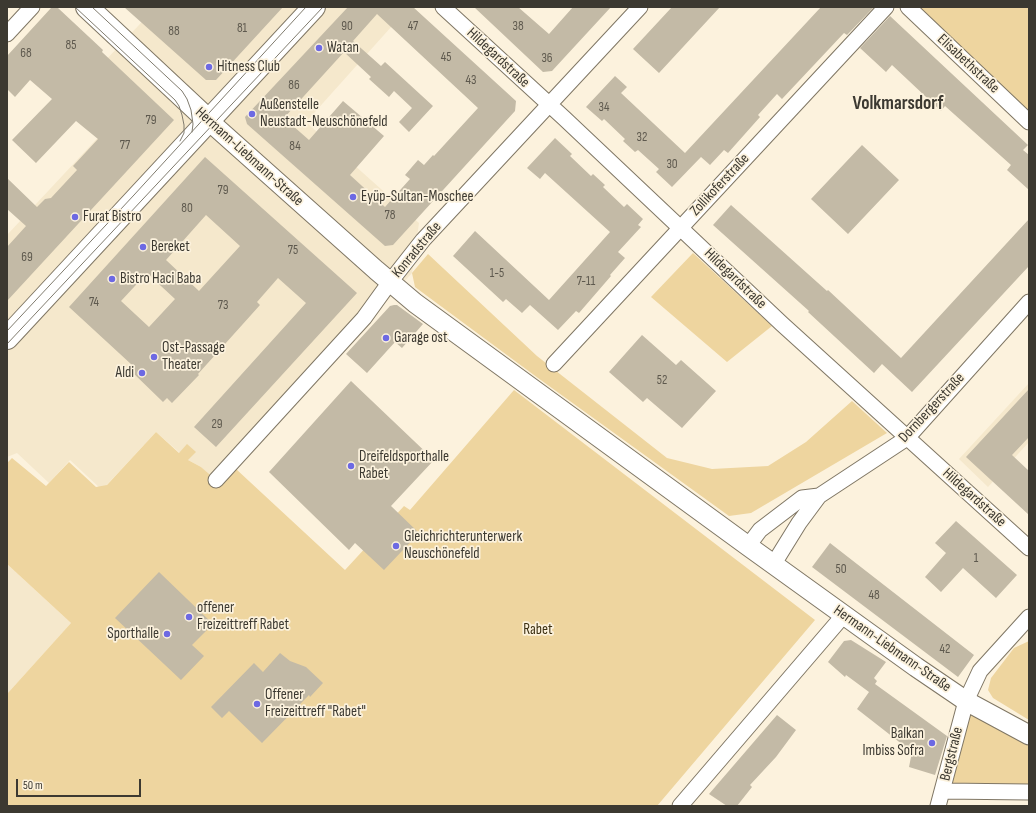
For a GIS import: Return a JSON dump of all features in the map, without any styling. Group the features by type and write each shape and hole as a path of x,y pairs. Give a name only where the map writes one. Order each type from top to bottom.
{"main road":[{"name":"Hermann-Liebmann-Straße","path":"86,7 209,121"},
{"path":"7,338 314,7"}],"street":[{"path":"7,34 32,7"},
{"name":"Hildegardstraße","path":"443,7 550,105 782,324 1029,548"},
{"name":"Konradstraße","path":"216,480 364,318 423,240 640,7"},
{"name":"Zollikoferstraße","path":"554,364 886,7"},
{"name":"Elisabethstraße","path":"908,7 1029,122"},
{"name":"Hermann-Liebmann-Straße","path":"209,121 415,303 843,616 966,701 1029,735"},
{"name":"Dornbergerstraße","path":"760,555 799,523 820,496 907,438 1029,302"},
{"name":"Dornbergerstraße","path":"760,555 760,530 802,498 820,496"},
{"path":"680,806 843,616"},
{"name":"Bergstraße","path":"938,806 966,701 980,670 1028,619"},
{"path":"943,791 1029,792"}],"shaded area":[{"path":"156,7 409,7 306,122 419,223 412,273 220,485 201,467 188,460 156,432 102,490 70,460 49,483 17,453 7,457 7,235 120,114 86,81"},
{"path":"1029,383 1029,442 988,487 959,459"},
{"path":"7,564 71,623 7,694"}],"green space":[{"path":"908,7 1029,7 1029,122"},
{"path":"693,253 772,326 727,362 651,297"},
{"path":"428,254 537,356 667,458 712,469 768,466 806,442 852,401 887,433 751,513 729,516 415,287 412,273"},
{"name":"Rabet","path":"514,390 815,620 657,806 7,806 7,694 71,623 7,564 7,463 12,458 46,486 69,462 96,487 107,485 156,432 179,453 187,444 196,452 188,460 201,467 216,480 236,469 345,570 404,506 410,510"},
{"path":"1029,641 1029,720 993,698 988,690 991,678 1014,648"},
{"path":"966,701 1029,735 1029,792 943,791"}],"building":[{"path":"124,7 283,7 216,80 206,80"},
{"path":"348,7 413,7 516,101 515,111 393,245 385,246 247,124 245,117","holes":["377,14 478,108 424,165 418,160 405,175 410,179 385,207 350,175 384,136 343,101 309,140 284,118 344,52 371,77 369,79 389,97 394,91 412,108 399,122 409,132 433,106 385,62 381,66 353,41"]},
{"path":"474,7 518,7 549,34 573,7 611,7 552,71 543,72"},
{"path":"672,7 720,7 659,73 633,49"},
{"path":"821,7 874,7 847,35 844,33 782,99 777,94 758,115 760,117 728,153 724,150 710,165 701,157 672,187 656,172 659,169 638,150 635,152 623,141 625,139 604,119 602,121 586,107 615,76 627,87 621,93 685,153"},
{"path":"51,8 58,8 174,120 7,301 7,247 26,226 7,209 7,178 37,207 45,199 51,198 77,170 73,166 98,139 76,121 36,163 12,140 52,99 30,80 15,97 7,89 7,56"},
{"path":"890,16 1028,145 1023,150 1029,155 1029,190 1007,170 1011,165 945,106 941,111 892,65 886,72 860,48"},
{"path":"555,138 572,154 570,156 591,176 593,174 605,185 603,187 624,207 627,204 643,219 638,225 641,227 618,252 625,258 579,313 576,311 558,330 530,305 522,313 506,299 503,302 453,256 475,231 549,300 610,232 545,173 540,179 527,168"},
{"path":"862,145 899,180 848,234 811,199"},
{"path":"205,157 357,293 216,447 194,427 306,303 278,278 257,302 260,305 198,374 199,375 172,403 167,398 163,402 129,369 132,365 69,307","holes":["206,215 240,246 199,291 166,260","147,273 175,299 149,327 121,301"]},
{"path":"731,205 827,291 828,290 901,358 1029,219 1029,266 912,392 882,364 874,373 808,312 809,311 713,225"},
{"name":"Garage ost","path":"397,305 423,324 402,348 395,342 367,373 346,354 390,306"},
{"path":"642,335 676,365 681,360 716,391 682,428 647,398 643,402 609,372"},
{"name":"Dreifeldsporthalle Rabet","path":"351,381 434,460 391,506 419,533 384,570 355,543 349,550 269,472"},
{"path":"1029,389 1029,437 1012,455 1029,471 1029,515 966,457"},
{"path":"956,521 1017,575 996,598 963,568 941,592 925,577 946,553 935,543"},
{"path":"830,543 974,655 958,677 812,567"},
{"name":"Sporthalle","path":"159,572 213,624 192,645 204,656 181,680 115,618"},
{"path":"851,640 886,662 874,678 877,681 875,684 947,736 935,775 909,767 912,752 857,709 869,692 846,675 845,677 828,662 844,641"},
{"name":"Offener Freizeittreff \"Rabet\"","path":"280,653 290,661 306,667 323,683 310,697 309,695 262,743 229,711 222,718 211,707 254,663 263,672"},
{"path":"777,715 796,730 776,757 750,785 752,787 737,806 727,806 709,794"}],"tram line":[{"path":"75,7 175,100 179,106 184,125 184,133 180,141"},
{"path":"92,7 182,91 191,110 193,124 192,132"},
{"path":"7,331 306,7"},
{"path":"7,344 323,7"}],"place":[{"name":"Watan","path":"319,48"},
{"name":"Hitness Club","path":"209,67"},
{"name":"Außenstelle Neustadt-Neuschönefeld","path":"252,114"},
{"name":"Eyüp-Sultan-Moschee","path":"353,197"},
{"name":"Furat Bistro","path":"75,217"},
{"name":"Bereket","path":"143,247"},
{"name":"Bistro Haci Baba","path":"112,279"},
{"name":"Garage ost","path":"386,338"},
{"name":"Ost-Passage Theater","path":"154,357"},
{"name":"Aldi","path":"142,373"},
{"name":"Dreifeldsporthalle Rabet","path":"351,466"},
{"name":"Gleichrichterunterwerk Neuschönefeld","path":"396,546"},
{"name":"offener Freizeittreff Rabet","path":"189,617"},
{"name":"Sporthalle","path":"167,634"},
{"name":"Offener Freizeittreff \"Rabet\"","path":"257,704"},
{"name":"Balkan Imbiss Sofra","path":"932,743"}],"district":[{"name":"Volkmarsdorf","path":"898,104"}]}
